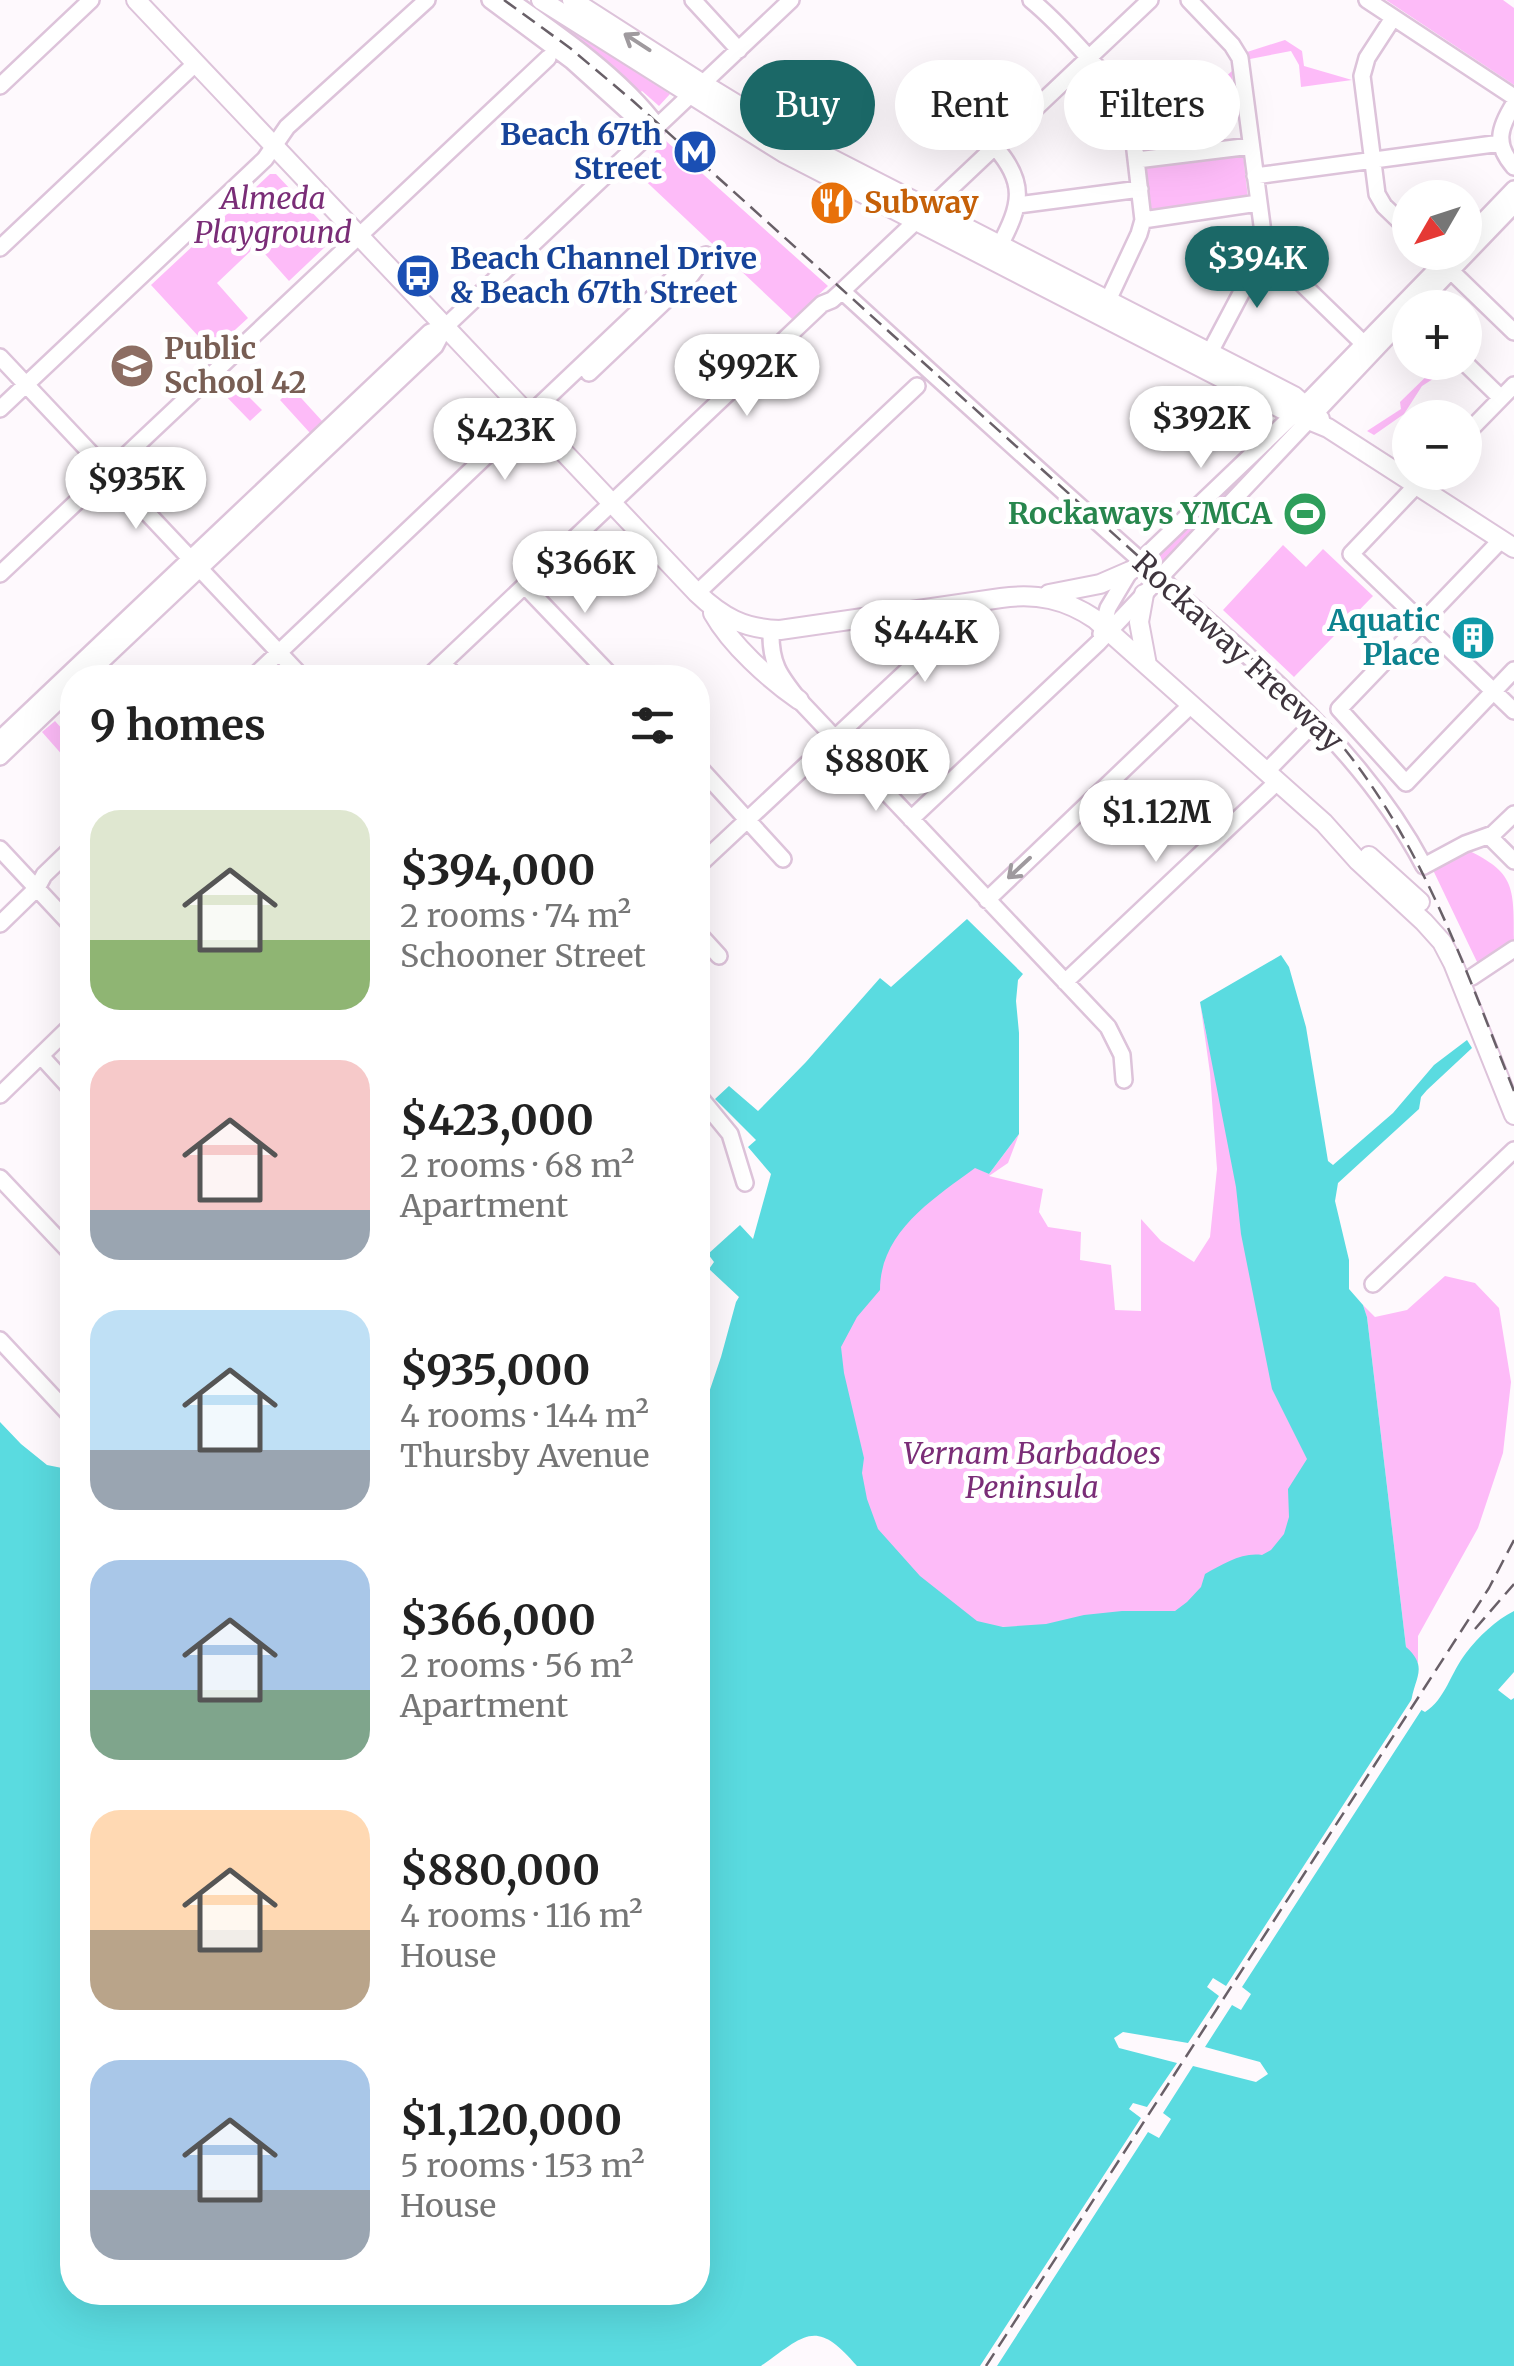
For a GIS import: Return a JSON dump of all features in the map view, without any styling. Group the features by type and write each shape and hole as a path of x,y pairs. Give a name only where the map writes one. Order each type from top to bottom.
{"main road":[{"path":"136,0 723,616 771,630 798,628 968,602 1040,596 1094,586 1135,566"},
{"path":"541,0 697,90"},
{"path":"572,0 755,136 805,154 924,214 1392,462"},
{"path":"924,214 1000,245 1104,308 1294,396 1305,413"},
{"path":"1437,490 1508,544"},
{"path":"1144,594 1139,622 1147,665"},
{"path":"1040,596 1074,606 1147,665 1324,824 1366,854 1447,950 1514,1116"},
{"path":"702,598 730,636 775,683 799,700"},
{"path":"1390,882 1447,929 1459,948 1514,1082"}],"street":[{"path":"0,86 91,0"},
{"path":"0,409 265,159 287,127 427,0"},
{"path":"490,0 572,61 634,118 658,126"},
{"path":"510,0 600,69 644,107 658,126"},
{"path":"692,0 739,50"},
{"path":"97,665 430,332 445,327 791,0"},
{"path":"1031,0 1128,108 1144,220 1104,308"},
{"path":"1044,101 1150,0"},
{"path":"1189,0 1238,55 1265,248 1209,354"},
{"path":"1367,0 1514,97"},
{"path":"1392,212 1378,198 1362,72 1366,58 1393,18"},
{"path":"0,574 548,58"},
{"path":"0,248 196,63"},
{"path":"274,146 293,134 347,84"},
{"path":"1514,104 1503,125 1501,143 1514,166"},
{"path":"1255,176 1501,143"},
{"path":"1137,160 1251,146"},
{"path":"455,665 822,304 837,296 992,150"},
{"path":"998,150 1013,172 1018,204 1000,245"},
{"path":"1018,204 1140,189"},
{"path":"1482,222 1514,189"},
{"path":"1144,220 1258,203"},
{"path":"1482,231 1514,206"},
{"path":"1265,248 1364,344"},
{"path":"270,665 688,278 706,255 681,270 532,419"},
{"path":"911,819 1144,594 1364,344 1435,270"},
{"path":"1455,270 1514,332"},
{"name":"Rockaway Freeway","path":"837,296 1135,566 1159,578 1311,714 1380,796 1424,866 1488,836"},
{"path":"1103,633 1108,608 1135,566 1392,329"},
{"path":"0,358 290,665"},
{"path":"1482,380 1501,398"},
{"path":"1482,418 1514,385"},
{"path":"702,598 917,386"},
{"path":"1412,490 1351,554 1514,711"},
{"path":"1508,544 1422,622 1339,709 1406,782 1514,670"},
{"path":"82,665 196,563"},
{"path":"528,589 601,665"},
{"path":"710,854 958,624 968,602"},
{"path":"771,630 773,662 782,679 1111,1032 1122,1055 1124,1080"},
{"path":"275,665 282,656"},
{"path":"0,739 60,685"},
{"path":"0,757 60,700"},
{"path":"986,900 1191,705"},
{"path":"1065,982 1271,777 1306,731"},
{"path":"710,779 783,859"},
{"path":"1514,814 1488,836 1514,861"},
{"path":"0,850 60,913"},
{"path":"37,888 44,874 60,859"},
{"path":"0,924 37,888 60,872"},
{"path":"710,946 719,956"},
{"path":"1472,976 1514,949"},
{"path":"0,1095 60,1037"},
{"path":"41,1056 60,1077"},
{"path":"710,1110 730,1134 745,1183"},
{"path":"1373,1284 1514,1150"},
{"path":"0,1178 60,1241"},
{"path":"0,1340 60,1404"}],"green space":[{"path":"1386,0 1503,0 1514,8 1514,85"},
{"path":"566,27 670,94 659,106 642,91 638,94 572,37"},
{"path":"1285,40 1302,51 1304,66 1352,80 1301,87 1299,65 1291,51 1250,59 1247,52"},
{"path":"666,141 828,286 792,319 635,171"},
{"path":"1243,154 1248,198 1150,210 1144,166"},
{"name":"Almeda Playground","path":"270,174 276,174 324,225 326,246 289,281 257,245 217,283 248,318 212,351 151,285"},
{"path":"230,378 262,410 250,421 219,389"},
{"path":"1423,380 1431,380 1413,400 1402,400"},
{"path":"292,388 323,422 310,433 280,400"},
{"path":"1392,415 1392,422 1374,435 1367,431"},
{"path":"1283,431 1287,436 1164,563 1155,555"},
{"path":"1283,545 1306,567 1323,549 1373,596 1294,677 1223,610"},
{"path":"55,721 60,727 60,752 42,732"},
{"path":"1468,850 1495,866 1512,893 1514,940 1478,964 1433,870"},
{"name":"Vernam Barbadoes Peninsula","path":"1200,1002 1317,1453 1305,1530 1196,1613 1093,1626 976,1627 913,1580 872,1529 831,1347 879,1245 971,1165 989,1174 1019,1134 1008,1163 989,1176 1043,1189 1039,1212 1048,1227 1081,1232 1080,1260 1111,1265 1115,1310 1141,1311 1141,1219 1161,1241 1194,1262 1210,1237 1217,1169"},
{"path":"1445,1276 1475,1283 1499,1308 1511,1382 1503,1453 1478,1528 1418,1636 1418,1663 1406,1647 1363,1305 1375,1317 1407,1310"}],"water":[{"path":"967,919 1023,974 1018,980 1016,1001 1019,1134 989,1174 975,1168 926,1205 899,1234 882,1269 880,1290 857,1317 841,1347 864,1458 862,1473 867,1499 878,1529 920,1576 977,1621 1003,1627 1122,1611 1175,1611 1201,1587 1205,1574 1240,1557 1262,1555 1284,1534 1289,1517 1288,1489 1307,1459 1272,1389 1200,1002 1281,955 1289,967 1306,1027 1328,1161 1333,1165 1393,1113 1434,1065 1467,1040 1472,1048 1427,1090 1419,1109 1338,1183 1335,1201 1349,1260 1349,1289 1363,1305 1367,1317 1406,1647 1419,1668 1411,1704 1425,1712 1432,1707 1471,1647 1514,1611 1514,1672 1498,1690 1511,1700 1514,1698 1514,2366 857,2366 831,2341 810,2336 761,2366 0,2366 0,1422 47,1465 60,1468 60,2305 710,2305 710,1390 739,1297 710,1270 714,1262 710,1252 740,1225 753,1239 771,1174 748,1147 756,1140 715,1099 729,1086 758,1111 880,978 891,987"}],"pier":[{"path":"1417,1691 1416,1701 1424,1706 1242,1987 1251,1994 1241,2010 1232,2005 1205,2047 1260,2062 1268,2074 1256,2082 1193,2066 1163,2113 1171,2119 1159,2138 1148,2132 997,2366 980,2366 1141,2118 1129,2109 1133,2103 1147,2107 1177,2063 1119,2048 1114,2038 1123,2032 1188,2043 1219,1996 1207,1987 1213,1978 1226,1986"}],"railway":[{"path":"504,0 633,101 1319,719 1353,760 1410,849 1455,944 1514,1091"},
{"path":"986,2366 1489,1588 1514,1540"},
{"path":"1475,1629 1514,1584"}],"place":[{"name":"Beach 67th Street","path":"695,152"},
{"name":"Subway","path":"832,203"},
{"name":"Beach Channel Drive & Beach 67th Street","path":"418,276"},
{"name":"Public School 42","path":"132,366"},
{"name":"Rockaways YMCA","path":"1305,514"},
{"name":"Aquatic Place","path":"1473,638"}]}
